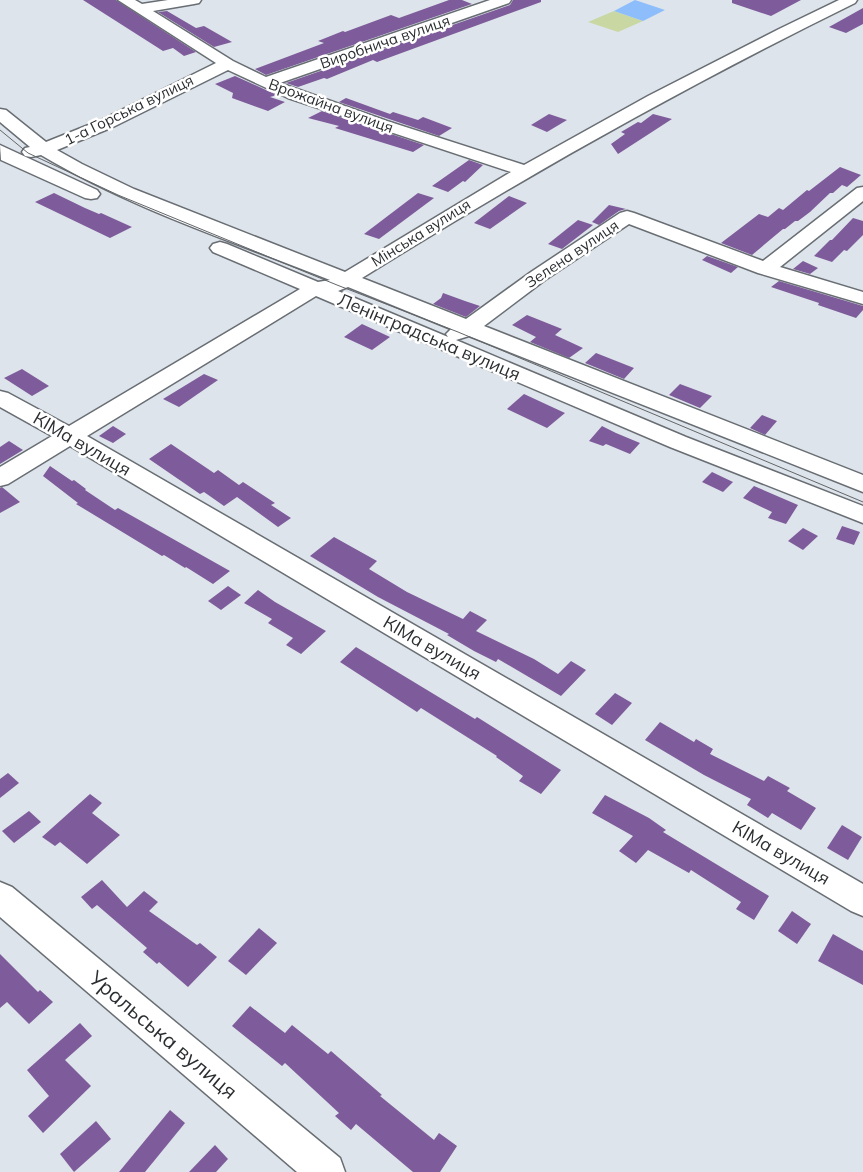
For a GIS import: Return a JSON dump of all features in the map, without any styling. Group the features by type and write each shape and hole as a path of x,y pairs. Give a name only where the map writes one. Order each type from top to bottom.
{"street":[{"name":"Врожайна вулиця","path":"125,0 228,64 266,83 294,95 381,125 524,171"},
{"path":"139,9 194,0"},
{"name":"Виробнича вулиця","path":"266,83 504,0"},
{"name":"Мінська вулиця","path":"0,478 314,289 337,285 524,171 749,49 850,0"},
{"name":"1-а Горська вулиця","path":"2,155 44,149 120,117 196,78 228,64"},
{"path":"0,114 44,149 76,168 128,193 863,484"},
{"name":"Ленінградська вулиця","path":"2,155 97,197 678,442 863,515"},
{"path":"765,269 863,192"},
{"name":"Зелена вулиця","path":"449,345 458,332 468,328 538,276 628,217 765,269 863,298"},
{"name":"КІМа вулиця","path":"0,398 71,437 863,901"},
{"name":"Уральська вулиця","path":"0,897 326,1172"}],"green space":[{"path":"614,11 643,21 618,32 588,22"}],"water":[{"path":"635,0 665,10 643,21 614,11"}],"building":[{"path":"83,0 116,0 196,52 184,56 173,48 163,51"},
{"path":"449,0 462,0 472,4 266,75 255,69 324,43 318,41 343,31 345,32 391,15 399,18"},
{"path":"513,0 541,0 541,2 377,62 373,60 327,79 324,78 298,87 286,83 510,5"},
{"path":"732,0 801,0 771,16 732,3"},
{"path":"863,8 863,24 846,33 829,27"},
{"path":"167,11 196,28 204,26 232,42 214,47 158,12"},
{"path":"235,76 277,95 270,97 285,102 268,111 232,98 233,93 215,84"},
{"path":"346,98 390,114 393,112 418,120 423,117 452,128 439,136 339,102"},
{"path":"322,111 424,145 413,152 335,128 339,126 308,118"},
{"path":"549,114 567,120 547,132 531,125"},
{"path":"653,114 672,119 618,154 611,144 625,134 621,132 638,122 641,123"},
{"path":"469,160 483,165 465,182 463,181 448,192 432,186"},
{"path":"840,167 861,175 847,187 842,185 833,193 830,193 810,212 783,229 752,255 721,243 759,214 768,217 779,208 783,210 807,190 809,191"},
{"path":"54,193 132,227 110,238 35,202"},
{"path":"418,193 434,198 379,239 364,234"},
{"path":"509,196 527,203 490,229 474,223"},
{"path":"609,205 626,209 619,211 599,225 592,222"},
{"path":"853,218 863,221 863,235 847,251 844,250 832,262 814,256 832,240"},
{"path":"578,220 593,225 562,249 548,244"},
{"path":"707,256 738,267 731,273 702,260"},
{"path":"803,261 818,268 810,274 793,269"},
{"path":"779,281 863,306 863,310 856,318 771,287"},
{"path":"443,293 480,306 466,317 433,304 441,298"},
{"path":"527,315 562,329 555,335 583,348 569,358 530,342 536,337 512,325"},
{"path":"362,324 390,337 372,350 344,337"},
{"path":"596,353 634,368 624,379 585,363"},
{"path":"22,369 49,386 32,396 4,378"},
{"path":"204,374 218,380 179,407 163,399"},
{"path":"680,384 712,396 700,408 669,395"},
{"path":"524,394 565,413 547,428 507,409"},
{"path":"762,415 777,421 765,435 750,428"},
{"path":"113,426 126,434 113,443 99,436"},
{"path":"602,426 640,443 630,454 606,444 603,446 589,441"},
{"path":"9,441 23,450 0,464 0,447"},
{"path":"171,444 214,473 218,470 239,485 243,482 275,503 271,505 291,518 278,527 237,497 224,506 204,492 200,494 149,459"},
{"path":"50,466 72,481 74,480 85,490 115,510 118,508 230,571 213,584 186,567 164,555 162,556 76,504 78,503 43,476"},
{"path":"712,472 733,482 723,492 702,482"},
{"path":"754,486 798,505 786,524 768,518 772,512 743,498"},
{"path":"2,487 20,502 0,513 0,488"},
{"path":"842,526 860,532 854,545 836,539"},
{"path":"803,528 818,536 803,550 788,541"},
{"path":"334,537 377,561 369,569 407,592 463,619 470,611 487,620 476,631 534,659 558,674 571,661 586,670 561,696 498,659 496,662 474,651 447,635 449,634 378,597 310,556"},
{"path":"228,586 241,595 221,610 208,601"},
{"path":"258,590 326,631 301,654 286,645 293,638 268,623 272,619 244,603"},
{"path":"356,647 475,719 477,717 561,770 541,794 519,781 523,776 497,756 421,708 417,712 340,662"},
{"path":"615,693 632,703 612,725 595,714"},
{"path":"660,722 694,742 696,739 713,749 710,754 764,781 768,776 790,788 787,791 816,808 801,830 772,813 768,818 747,805 751,799 704,775 645,740"},
{"path":"8,773 19,783 0,798 0,779"},
{"path":"90,794 102,803 92,813 120,835 87,864 60,842 55,846 42,837"},
{"path":"605,795 649,818 666,830 663,832 769,896 754,920 736,909 741,902 691,870 689,873 648,850 636,863 619,851 633,836 592,813"},
{"path":"29,811 41,822 14,843 2,831"},
{"path":"842,825 862,837 848,860 827,848"},
{"path":"102,880 127,907 144,891 158,902 149,911 197,945 200,943 217,957 188,987 159,962 157,964 143,952 147,948 97,905 92,909 81,897"},
{"path":"792,911 811,924 797,944 778,931"},
{"path":"259,928 277,943 246,975 228,961"},
{"path":"833,934 863,951 863,985 818,961"},
{"path":"0,954 38,992 40,990 53,1002 29,1024 7,1002 0,1008"},
{"path":"250,1006 285,1033 292,1025 328,1054 331,1051 382,1095 380,1096 434,1140 439,1133 457,1146 440,1172 413,1172 356,1124 351,1130 335,1116 339,1113 285,1063 282,1066 232,1026"},
{"path":"80,1023 92,1036 65,1060 91,1086 43,1133 28,1116 49,1096 27,1070"},
{"path":"170,1110 185,1123 145,1172 119,1172"},
{"path":"96,1121 111,1139 74,1172 60,1154"},
{"path":"215,1145 228,1159 216,1172 189,1172"}],"tram line":[{"path":"0,130 28,153 118,195 337,285 458,332 863,502"}]}
